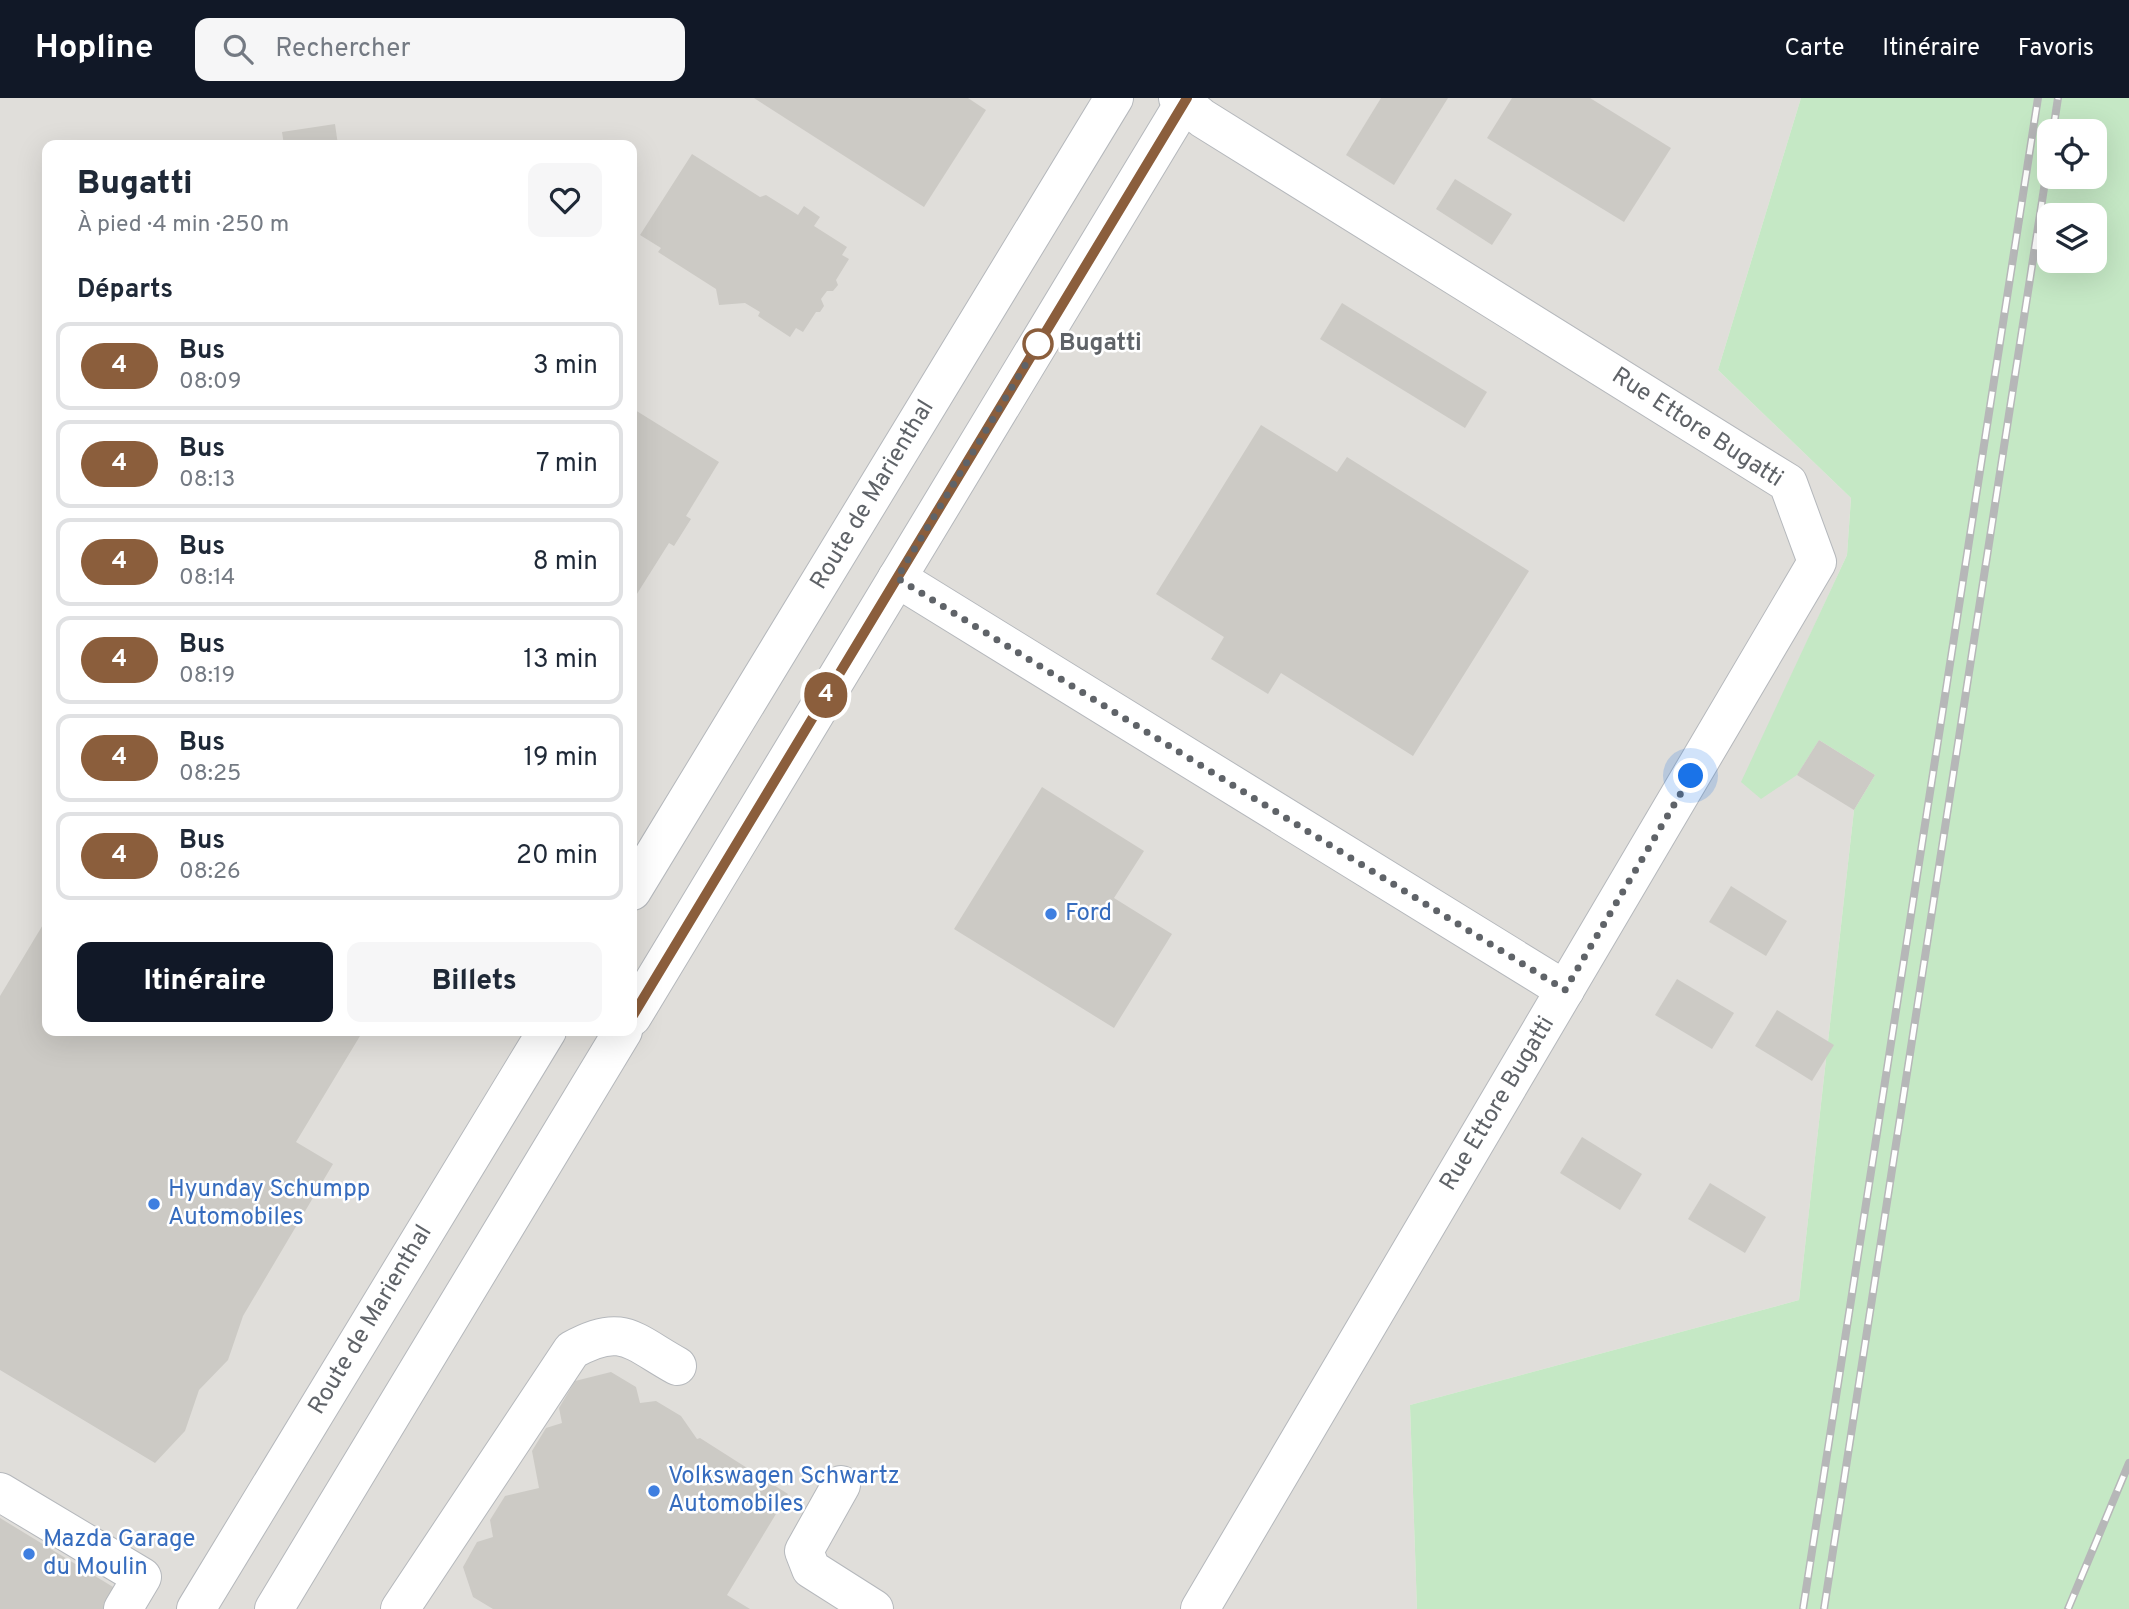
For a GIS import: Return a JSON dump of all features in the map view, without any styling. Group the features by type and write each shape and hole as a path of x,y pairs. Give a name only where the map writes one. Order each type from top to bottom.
{"street":[{"name":"Route de Marienthal","path":"637,883 1114,98"},
{"path":"637,1009 1183,99"},
{"name":"Rue Ettore Bugatti","path":"1183,99 1202,118 1788,483 1817,562 1200,1609"},
{"path":"897,578 1565,990"},
{"name":"Route de Marienthal","path":"196,1609 544,1036"},
{"path":"274,1609 620,1036"},
{"path":"400,1609 572,1350 593,1338 619,1334 677,1366"},
{"path":"841,1485 804,1551 805,1561 811,1569 874,1609"},
{"path":"0,1492 142,1577 123,1609"}],"shaded area":[{"path":"0,98 1801,98 1718,370 1851,498 1847,555 1742,782 1819,740 1875,775 1854,810 1799,1300 1410,1405 1417,1609 0,1609"}],"green space":[{"path":"1801,98 2129,98 2129,1609 1417,1609 1410,1405 1799,1300 1854,810 1875,775 1819,740 1797,775 1761,799 1741,782 1847,555 1851,498 1718,370"}],"building":[{"path":"754,98 968,98 986,110 924,207"},
{"path":"1381,98 1448,98 1394,185 1346,155"},
{"path":"1512,98 1590,98 1671,148 1624,222 1487,138"},
{"path":"335,124 337,140 283,140 282,132"},
{"path":"692,154 760,197 766,195 798,215 804,206 820,217 814,226 847,247 842,255 849,259 836,280 838,285 833,291 827,291 821,299 824,306 820,312 816,312 803,332 796,328 790,337 758,316 760,312 745,303 719,305 716,289 658,252 661,248 640,235"},
{"path":"1455,179 1512,214 1492,245 1436,209"},
{"path":"1342,303 1487,392 1465,428 1320,339"},
{"path":"637,411 719,462 686,516 691,519 674,546 669,543 637,594"},
{"path":"1261,425 1337,472 1347,457 1529,571 1413,756 1281,673 1268,694 1211,659 1224,637 1156,594"},
{"path":"1819,740 1875,775 1854,810 1797,775"},
{"name":"Ford","path":"1042,787 1144,851 1114,898 1172,934 1114,1028 954,929"},
{"path":"1731,886 1787,921 1766,956 1709,922"},
{"name":"Hyunday Schumpp Automobiles","path":"42,926 42,1036 360,1036 296,1142 333,1164 243,1316 228,1360 199,1390 185,1431 155,1463 0,1370 0,996"},
{"path":"1677,979 1734,1013 1712,1049 1655,1015"},
{"path":"1777,1010 1834,1045 1812,1081 1755,1046"},
{"path":"1582,1137 1642,1174 1620,1210 1560,1173"},
{"path":"1710,1183 1766,1217 1745,1253 1688,1219"},
{"name":"Volkswagen Schwartz Automobiles","path":"611,1372 636,1387 640,1403 656,1401 681,1416 697,1439 700,1438 788,1494 727,1595 750,1609 493,1609 473,1597 463,1567 477,1542 493,1537 490,1520 505,1496 539,1488 532,1451 546,1428 562,1423 559,1408 575,1381"},
{"name":"Mazda Garage du Moulin","path":"0,1518 118,1590 106,1609 0,1609"}],"railway":[{"path":"1803,1609 2038,98"},
{"path":"2055,119 2058,98"},
{"path":"1824,1609 2044,189"},
{"path":"2068,1609 2129,1463"}],"bus line":[{"name":"4","path":"637,1009 1187,98"}],"place":[{"name":"Bugatti","path":"1038,344"},
{"name":"Ford","path":"1051,914"},
{"name":"Hyunday Schumpp Automobiles","path":"154,1204"},
{"name":"Volkswagen Schwartz Automobiles","path":"654,1491"},
{"name":"Mazda Garage du Moulin","path":"29,1554"}],"route":[{"path":"1038,344 897,578 1565,990 1691,776"}]}
